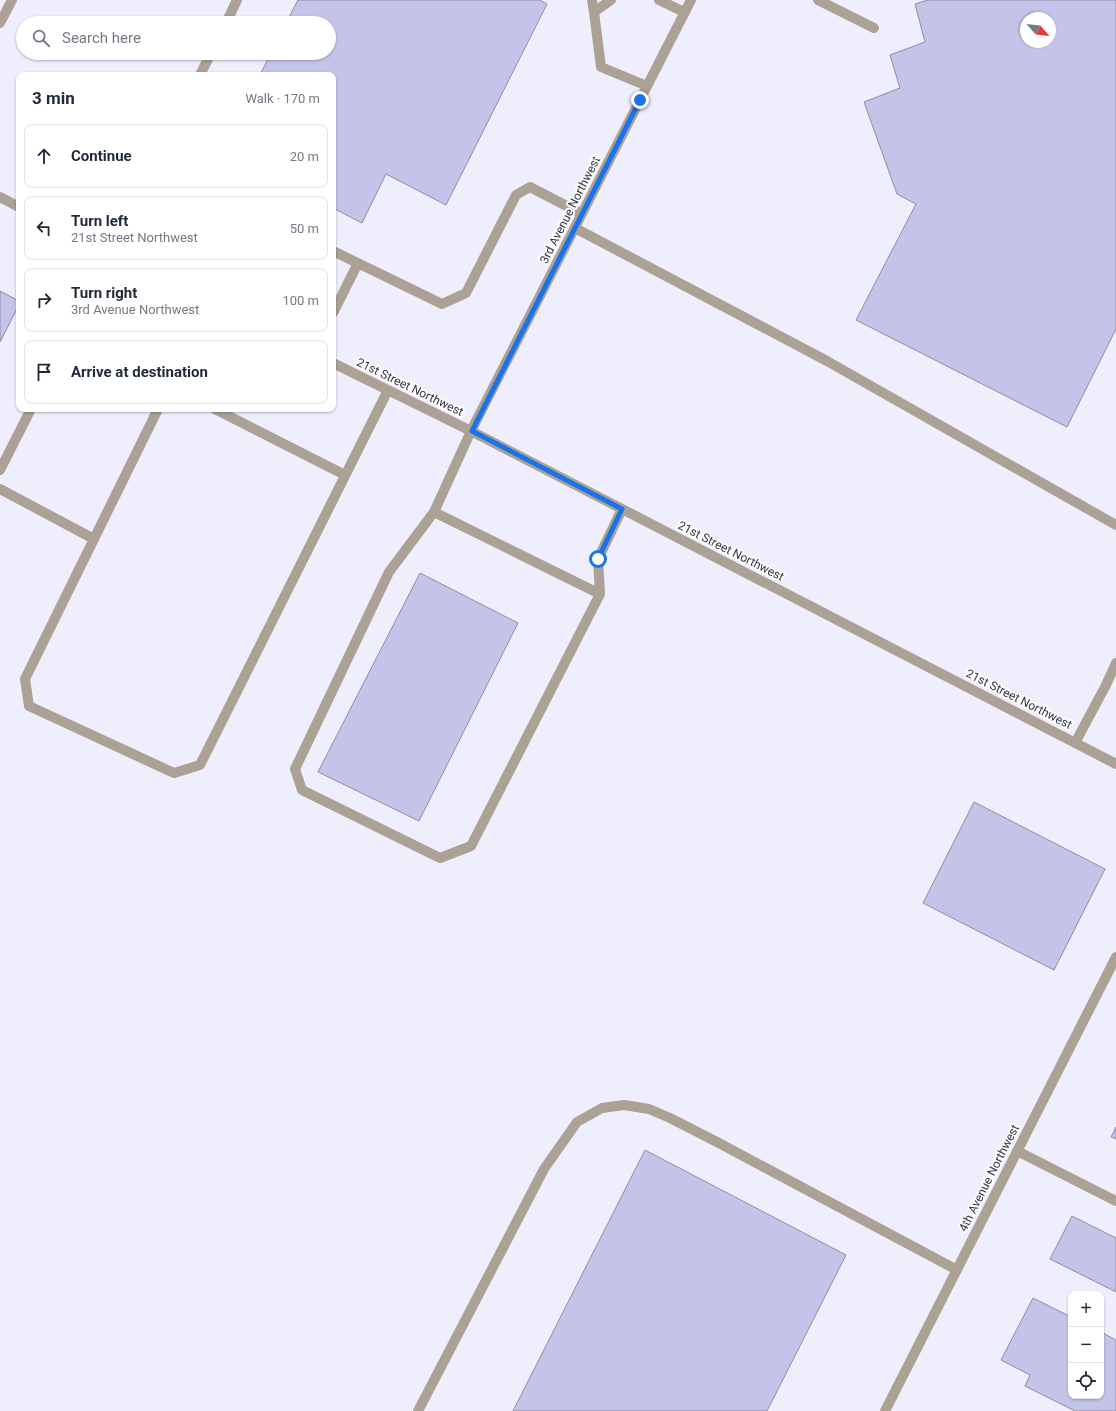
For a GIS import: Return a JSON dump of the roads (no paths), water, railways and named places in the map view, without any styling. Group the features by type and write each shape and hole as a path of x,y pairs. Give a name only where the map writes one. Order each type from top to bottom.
{"street":[{"path":"0,24 12,0"},
{"path":"229,16 237,0"},
{"path":"592,0 601,68 647,86"},
{"path":"594,12 611,0"},
{"path":"659,0 684,12"},
{"name":"3rd Avenue Northwest","path":"600,594 471,846 440,858 302,790 295,770 389,572 434,512 472,431 690,0"},
{"path":"818,0 874,28"},
{"path":"202,72 208,60"},
{"path":"336,252 442,304 466,293 516,195 530,187 582,214"},
{"path":"0,197 16,205"},
{"path":"575,228 827,361 1116,525"},
{"path":"336,307 358,263"},
{"name":"21st Street Northwest","path":"336,365 472,431 1116,764"},
{"path":"157,412 25,679 29,706 174,773 200,765 388,390"},
{"path":"0,470 29,412"},
{"path":"221,412 345,475"},
{"path":"0,489 94,539"},
{"path":"434,512 600,594 598,559 622,509"},
{"path":"1075,743 1116,663"},
{"name":"4th Avenue Northwest","path":"884,1411 1116,957"},
{"path":"418,1411 544,1169 577,1122 602,1108 624,1105 649,1109 670,1118 956,1270"},
{"path":"1017,1151 1116,1201"}]}
